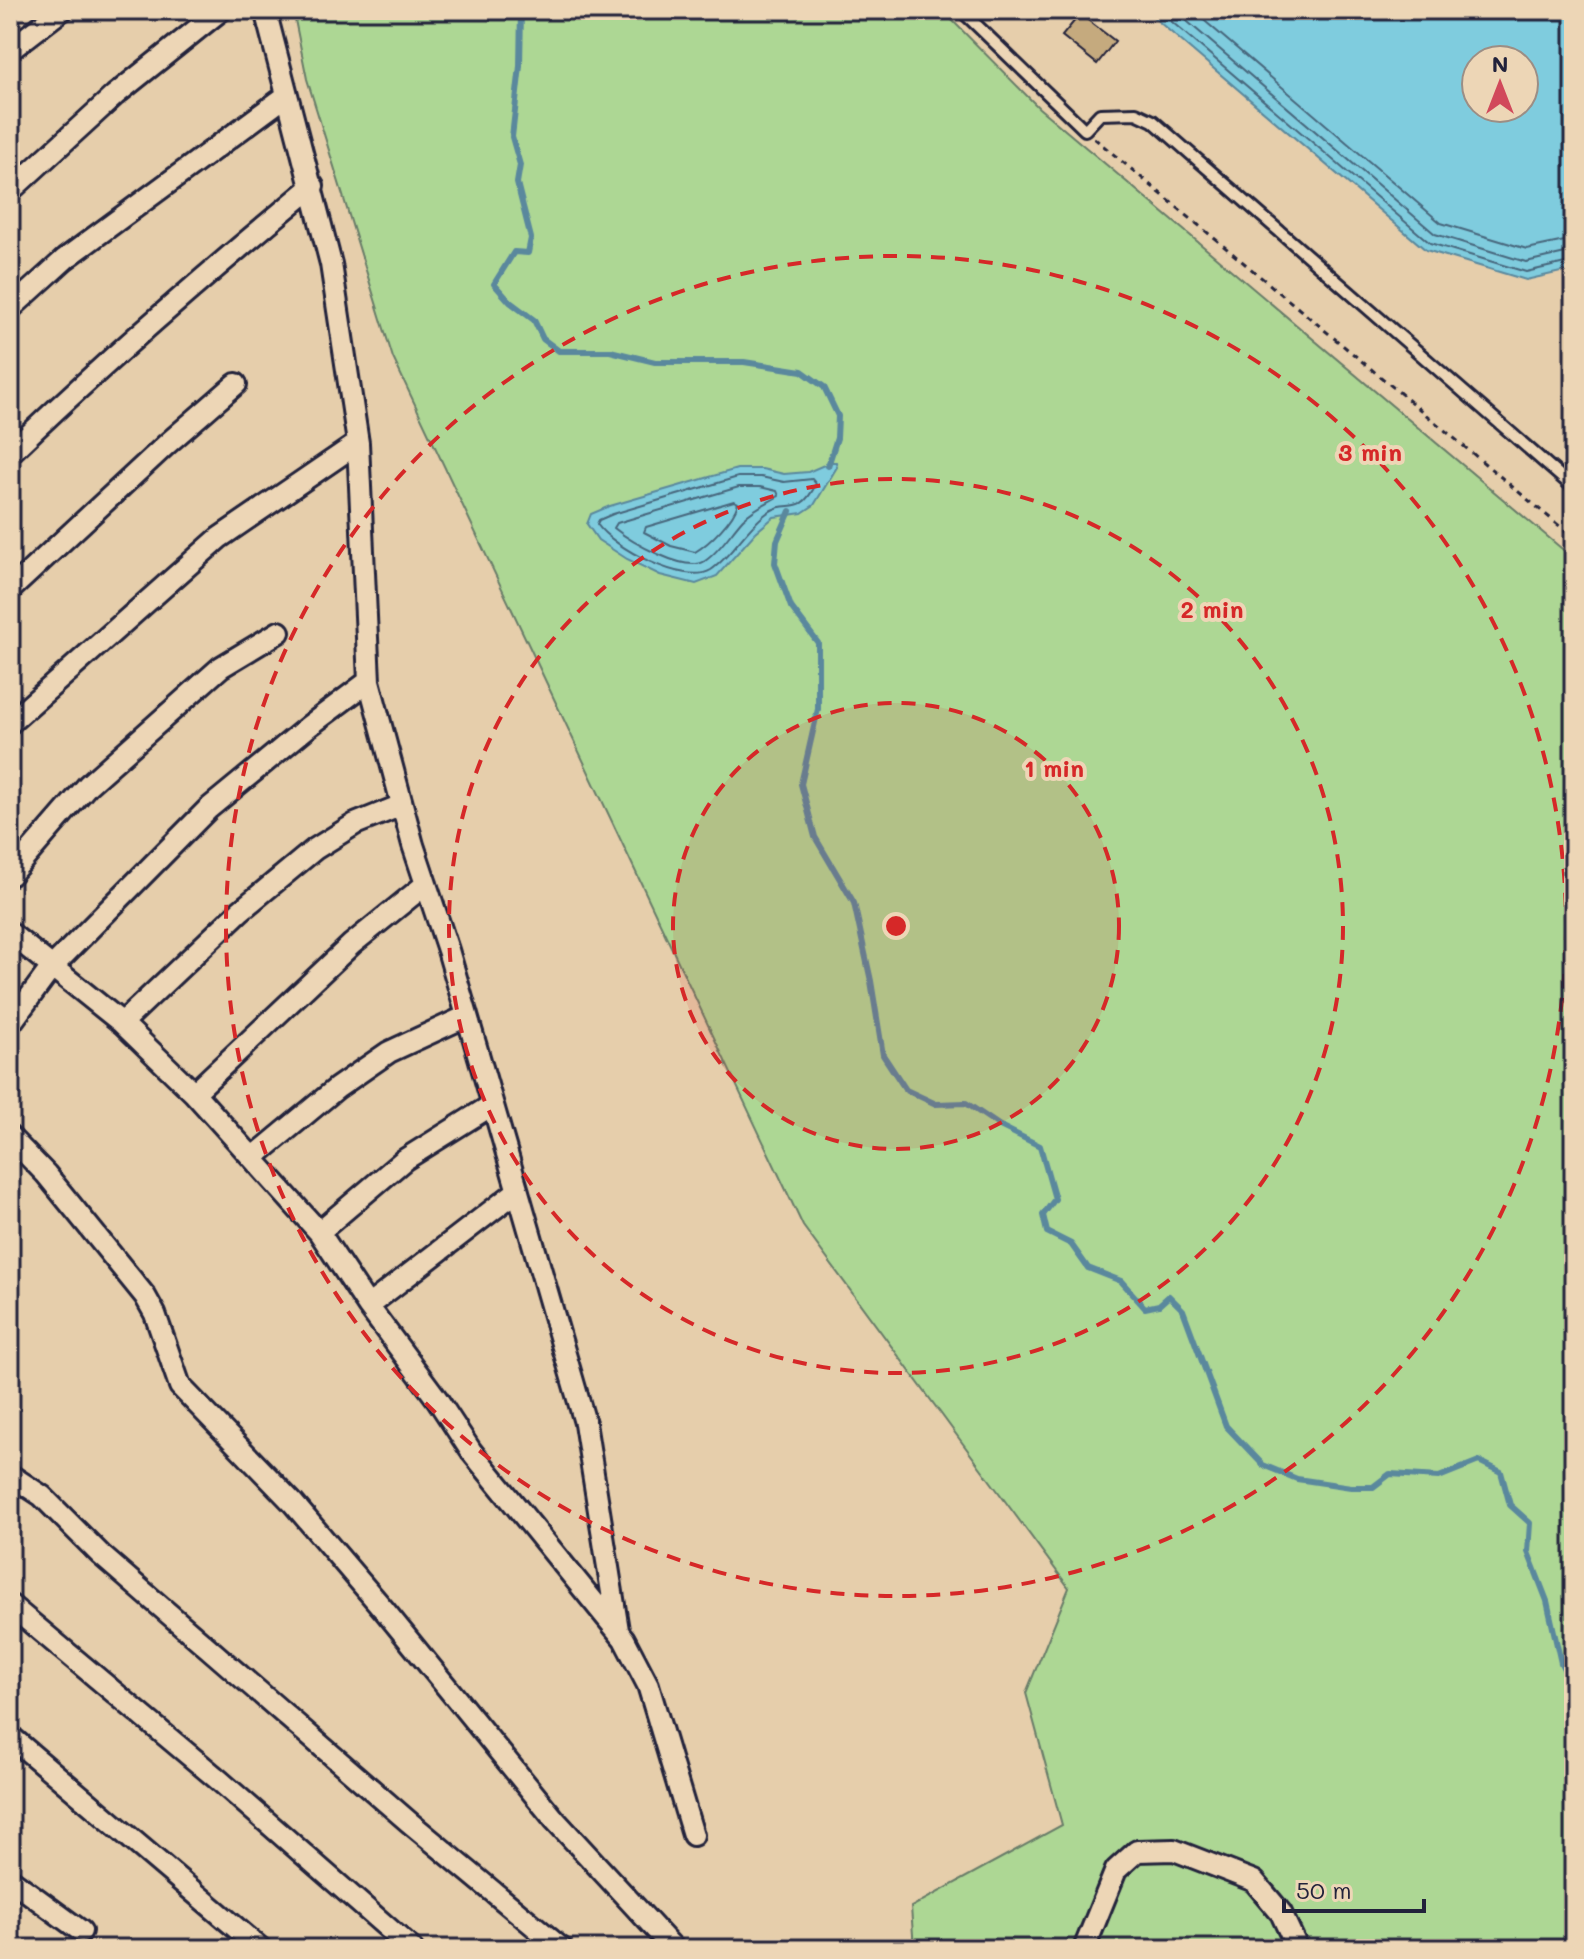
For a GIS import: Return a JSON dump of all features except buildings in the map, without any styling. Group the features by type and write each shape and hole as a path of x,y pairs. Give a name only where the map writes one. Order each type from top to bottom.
{"street":[{"path":"10,50 62,10"},
{"path":"10,191 115,95 221,10"},
{"path":"265,10 331,264 358,443 369,681 402,805 467,1016 585,1423 618,1630"},
{"path":"10,309 65,259 286,96"},
{"path":"10,453 157,318 313,186"},
{"path":"10,590 236,384"},
{"path":"10,723 219,538 358,443"},
{"path":"10,875 88,785 221,667 279,632"},
{"path":"10,1024 52,967 208,809 369,681"},
{"path":"122,1023 240,911 315,849 355,824 402,805"},
{"path":"194,1093 352,944 426,884"},
{"path":"10,933 122,1023 194,1093 319,1232 471,1451 618,1630 648,1685 693,1835"},
{"path":"254,1157 337,1088 389,1052 467,1016"},
{"path":"319,1232 404,1160 492,1105"},
{"path":"10,1137 46,1174 145,1296 155,1314 180,1386 293,1503 555,1820 674,1949"},
{"path":"368,1306 516,1192"},
{"path":"10,1475 42,1496 101,1555 409,1822 562,1949"},
{"path":"10,1605 220,1781 412,1949"},
{"path":"10,1736 261,1949"},
{"path":"1084,1949 1116,1870 1137,1851 1174,1850 1254,1881 1281,1913 1294,1941 1289,1949"},
{"path":"10,1879 81,1931"}],"lane":[{"path":"961,10 1085,130 1100,114 1136,113 1153,121 1573,486"}],"path":[{"path":"1085,130 1574,538"}],"green space":[{"path":"293,10 942,10 1039,108 1574,559 1574,1949 914,1949 911,1907 1062,1825 1026,1693 1069,1588 803,1226 393,358 307,79"}],"water":[{"path":"1145,10 1574,10 1574,269 1526,280 1426,250"},
{"path":"836,462 837,467 814,505 802,513 774,517 756,532 717,576 696,584 660,575 627,559 598,540 587,524 591,514 610,506 737,469 762,469 784,474 808,472"}],"waterway":[{"path":"521,10 520,66 512,137 520,165 517,183 531,238 528,253 514,252 494,284 510,302 534,320 543,339 559,351 610,351 655,362 744,362 802,371 824,387 838,416 837,438 828,466"},
{"path":"790,511 777,541 775,563 791,607 818,643 818,709 801,784 815,837 854,903 883,1055 906,1090 936,1104 966,1103 1000,1126 1040,1146 1055,1199 1043,1215 1047,1232 1071,1244 1088,1268 1121,1281 1145,1308 1159,1305 1169,1296 1183,1310 1226,1426 1263,1465 1297,1479 1351,1487 1373,1487 1390,1474 1439,1477 1479,1461 1501,1472 1510,1505 1530,1523 1528,1552 1547,1601 1561,1663 1574,1688"}]}
